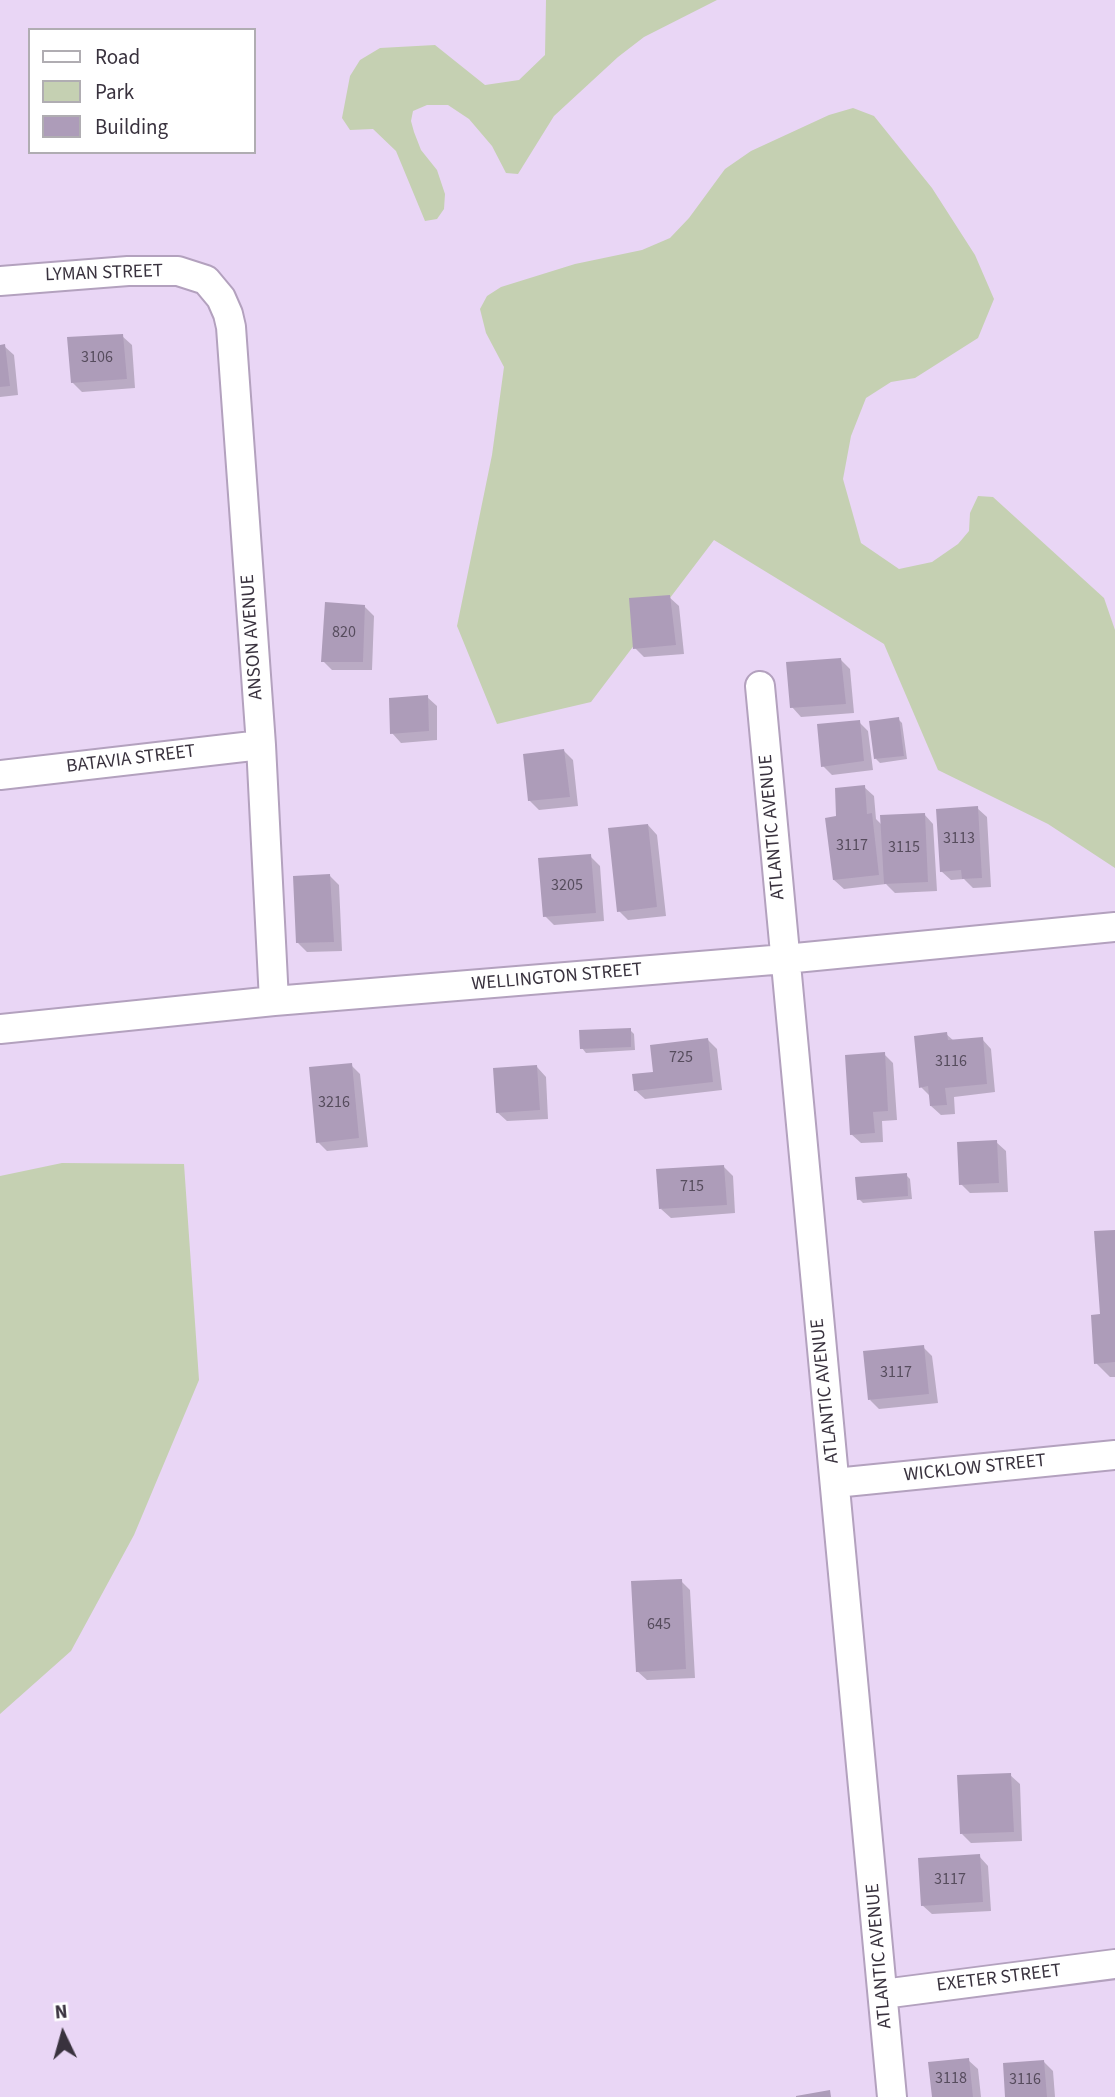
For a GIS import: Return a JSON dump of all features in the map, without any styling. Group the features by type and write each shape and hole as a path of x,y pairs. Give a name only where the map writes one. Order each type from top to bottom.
{"street":[{"name":"LYMAN STREET","path":"0,281 128,271 178,271 206,280"},
{"name":"ANSON AVENUE","path":"206,280 221,298 231,327 261,745 274,1001"},
{"name":"ATLANTIC AVENUE","path":"760,685 892,2097"},
{"name":"BATAVIA STREET","path":"0,775 261,745"},
{"name":"WELLINGTON STREET","path":"0,1029 274,1001 785,959 1115,928"},
{"name":"WICKLOW STREET","path":"835,1483 1115,1455"},
{"name":"EXETER STREET","path":"883,1994 1115,1964"}],"green space":[{"path":"546,0 717,0 644,37 618,57 554,116 518,174 506,173 492,146 469,119 448,105 427,105 413,111 411,121 414,132 421,150 437,170 445,194 444,209 437,219 425,221 396,151 373,129 350,130 342,118 350,76 360,60 380,48 435,45 485,85 519,80 545,55"},
{"path":"853,108 874,116 932,188 975,255 994,299 978,338 915,378 891,382 866,398 851,436 843,479 861,543 899,569 932,562 958,544 969,531 970,513 978,496 993,497 1104,598 1115,630 1115,868 1048,824 938,770 884,644 714,540 591,702 497,724 457,626 492,455 504,367 486,333 480,309 487,296 501,287 575,264 642,250 670,238 689,218 725,169 751,151 829,115"},
{"path":"62,1163 184,1164 199,1380 134,1535 71,1651 0,1714 0,1176"}],"building":[{"path":"123,334 127,379 71,383 67,337"},
{"path":"5,344 10,386 0,387 0,345"},
{"path":"670,595 676,645 633,649 629,598"},
{"path":"325,602 365,605 363,662 321,662"},
{"path":"841,658 846,704 790,708 786,662"},
{"path":"428,695 429,731 390,734 389,698"},
{"path":"899,717 904,756 874,759 869,721"},
{"path":"860,720 864,761 821,767 817,724"},
{"path":"564,749 570,797 528,801 523,754"},
{"path":"865,785 867,814 872,813 879,875 833,880 825,818 836,816 835,788"},
{"path":"978,806 982,878 962,879 961,870 940,872 936,809"},
{"path":"925,813 928,882 884,884 880,815"},
{"path":"648,824 657,907 617,912 608,828"},
{"path":"591,854 596,913 543,917 538,858"},
{"path":"330,874 334,942 296,943 293,876"},
{"path":"631,1028 631,1047 580,1049 579,1030"},
{"path":"947,1032 948,1040 983,1037 987,1084 945,1088 947,1105 930,1106 928,1086 919,1088 914,1036"},
{"path":"708,1038 713,1082 634,1091 632,1074 653,1072 650,1045"},
{"path":"885,1052 888,1111 873,1112 875,1133 850,1135 845,1055"},
{"path":"352,1063 359,1138 316,1143 309,1067"},
{"path":"537,1065 540,1110 496,1113 493,1068"},
{"path":"997,1140 999,1183 959,1185 957,1142"},
{"path":"724,1165 727,1205 659,1209 656,1169"},
{"path":"907,1173 908,1196 857,1200 855,1177"},
{"path":"1115,1230 1115,1362 1094,1364 1091,1315 1100,1314 1094,1231"},
{"path":"924,1345 929,1394 868,1400 863,1351"},
{"path":"682,1579 686,1669 636,1672 631,1581"},
{"path":"1011,1773 1014,1832 960,1834 957,1775"},
{"path":"980,1854 983,1902 921,1906 918,1858"},
{"path":"969,2058 973,2097 932,2097 928,2062"},
{"path":"1044,2060 1047,2097 1005,2097 1003,2063"},
{"path":"830,2090 831,2097 796,2097 796,2096"}]}
